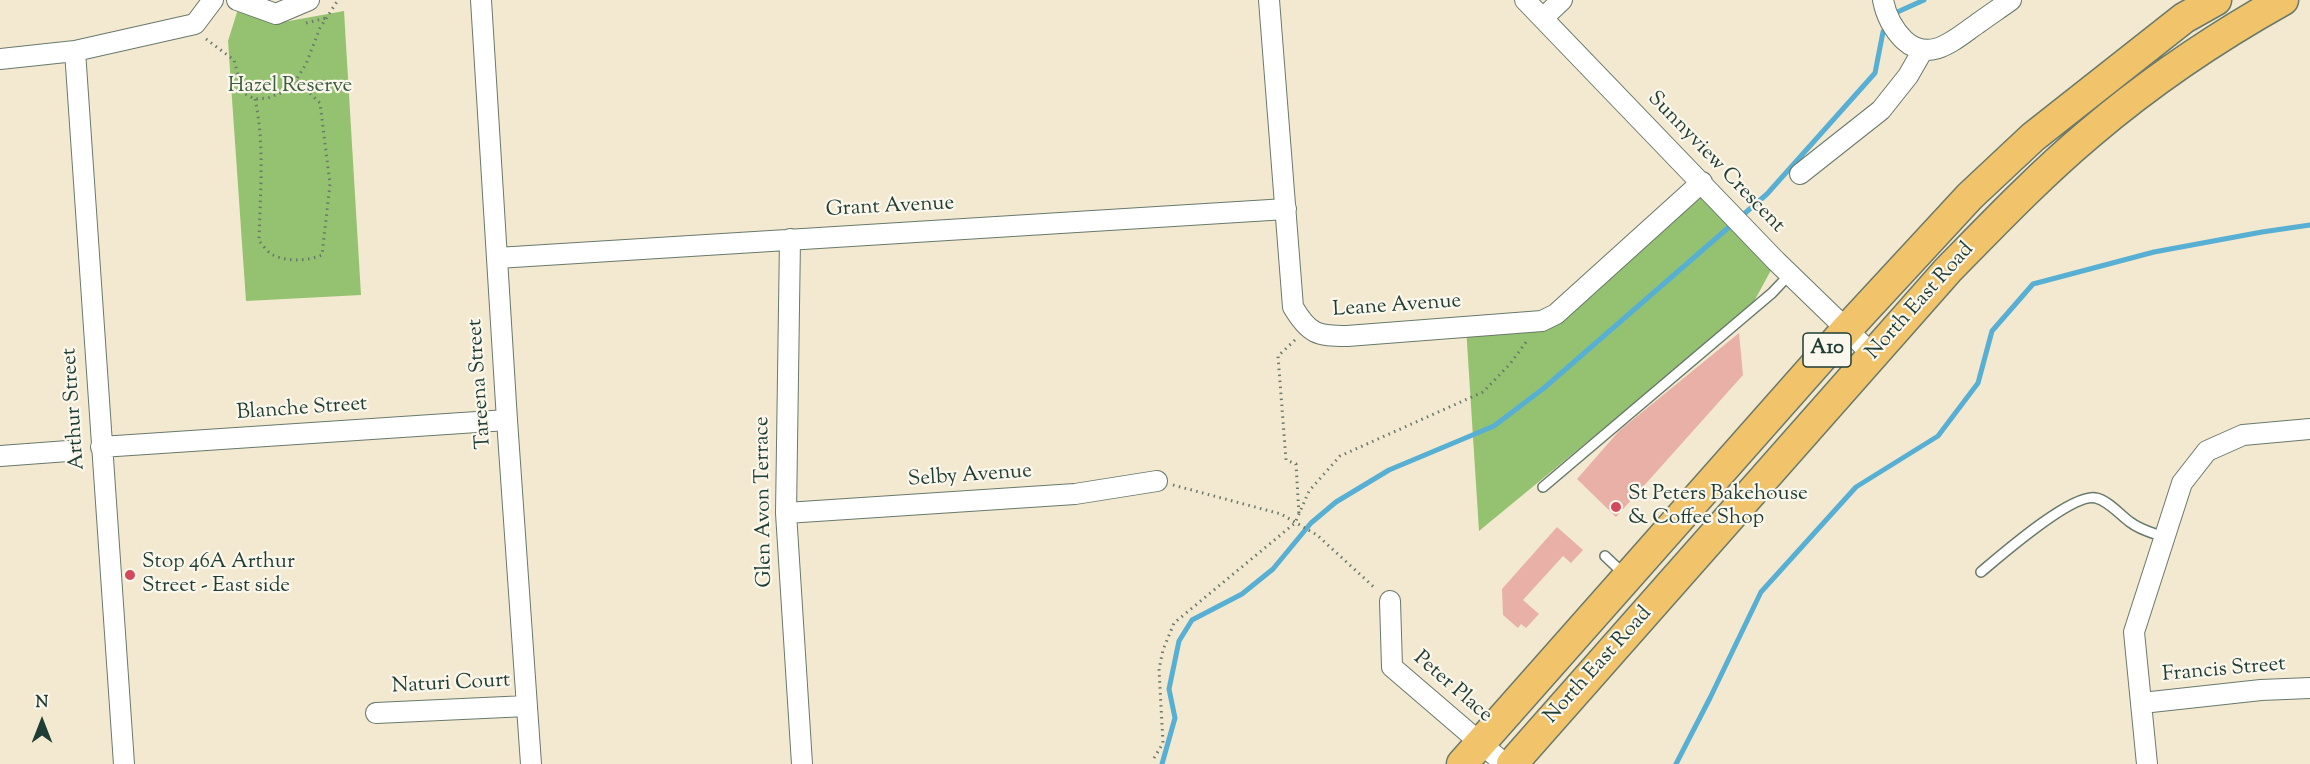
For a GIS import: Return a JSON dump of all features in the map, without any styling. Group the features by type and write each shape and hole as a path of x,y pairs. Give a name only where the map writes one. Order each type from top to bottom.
{"main road":[{"name":"North East Road","path":"1512,764 1948,270 2024,193 2090,133 2135,97 2188,58 2283,0"},
{"name":"North East Road","path":"1471,754 1846,330 1970,196 2033,137 2184,18 2211,1"}],"street":[{"path":"0,59 75,51 195,24 213,0"},
{"path":"237,0 276,14 309,0"},
{"name":"Tareena Street","path":"481,0 531,764"},
{"name":"Leane Avenue","path":"1269,0 1293,307 1308,329 1323,336 1542,321 1556,314 1702,183"},
{"name":"Sunnyview Crescent","path":"1525,0 1790,275 1873,356"},
{"path":"1542,18 1562,0"},
{"path":"1887,14 1910,45 1923,50 1935,50 1946,46 2012,0"},
{"path":"1800,174 1881,110 1908,76 1923,50"},
{"name":"Arthur Street","path":"75,51 124,764"},
{"name":"Grant Avenue","path":"497,258 790,238 1286,209"},
{"name":"Glen Avon Terrace","path":"790,238 786,513 802,764"},
{"name":"Blanche Street","path":"101,447 507,420"},
{"path":"2147,764 2134,632 2182,483 2208,451 2243,435 2310,429"},
{"path":"0,456 68,451"},
{"name":"Selby Avenue","path":"786,513 1075,494 1157,481"},
{"name":"Peter Place","path":"1390,601 1392,667 1471,754 1505,764"},
{"name":"Francis Street","path":"2142,703 2260,690 2310,688"},
{"name":"Naturi Court","path":"376,713 527,706"}],"lane":[{"path":"1543,488 1772,293 1790,275"},
{"path":"1981,572 2055,514 2090,497 2098,498 2106,503 2137,527 2164,537"},
{"path":"1605,555 1628,577"}],"path":[{"path":"188,25 234,60 243,93 255,99 268,98 276,95 296,80 306,64 320,28 338,0"},
{"path":"255,99 259,116 261,158 258,241 271,255 310,260 322,255 330,184 320,103 296,80"},
{"path":"1154,758 1162,743 1158,669 1174,623 1295,523 1309,491 1340,456 1483,392 1510,364 1542,321"},
{"path":"1299,515 1296,464 1286,460 1278,356 1308,329"},
{"path":"1157,481 1281,514 1317,535 1390,601"}],"green space":[{"name":"Hazel Reserve","path":"238,9 278,23 344,11 361,295 246,301 228,41"},
{"path":"1702,182 1776,261 1751,307 1479,531 1466,327 1542,321"}],"building":[{"path":"1739,333 1743,375 1616,517 1577,479 1619,431"},
{"path":"1557,527 1583,550 1571,563 1563,556 1523,600 1539,614 1526,628 1521,624 1518,628 1503,615 1502,589"}],"waterway":[{"path":"1893,14 1924,0"},
{"path":"1162,764 1175,718 1169,689 1179,641 1192,620 1242,594 1273,569 1311,523 1336,502 1389,470 1494,426 1544,388 1767,194 1875,73 1883,32 1887,25"},
{"path":"1676,764 1761,592 1856,487 1938,436 1978,383 1992,331 2033,284 2154,252 2310,225"}],"place":[{"name":"St Peters Bakehouse & Coffee Shop","path":"1616,507"},
{"name":"Stop 46A Arthur Street - East side","path":"130,575"}]}
